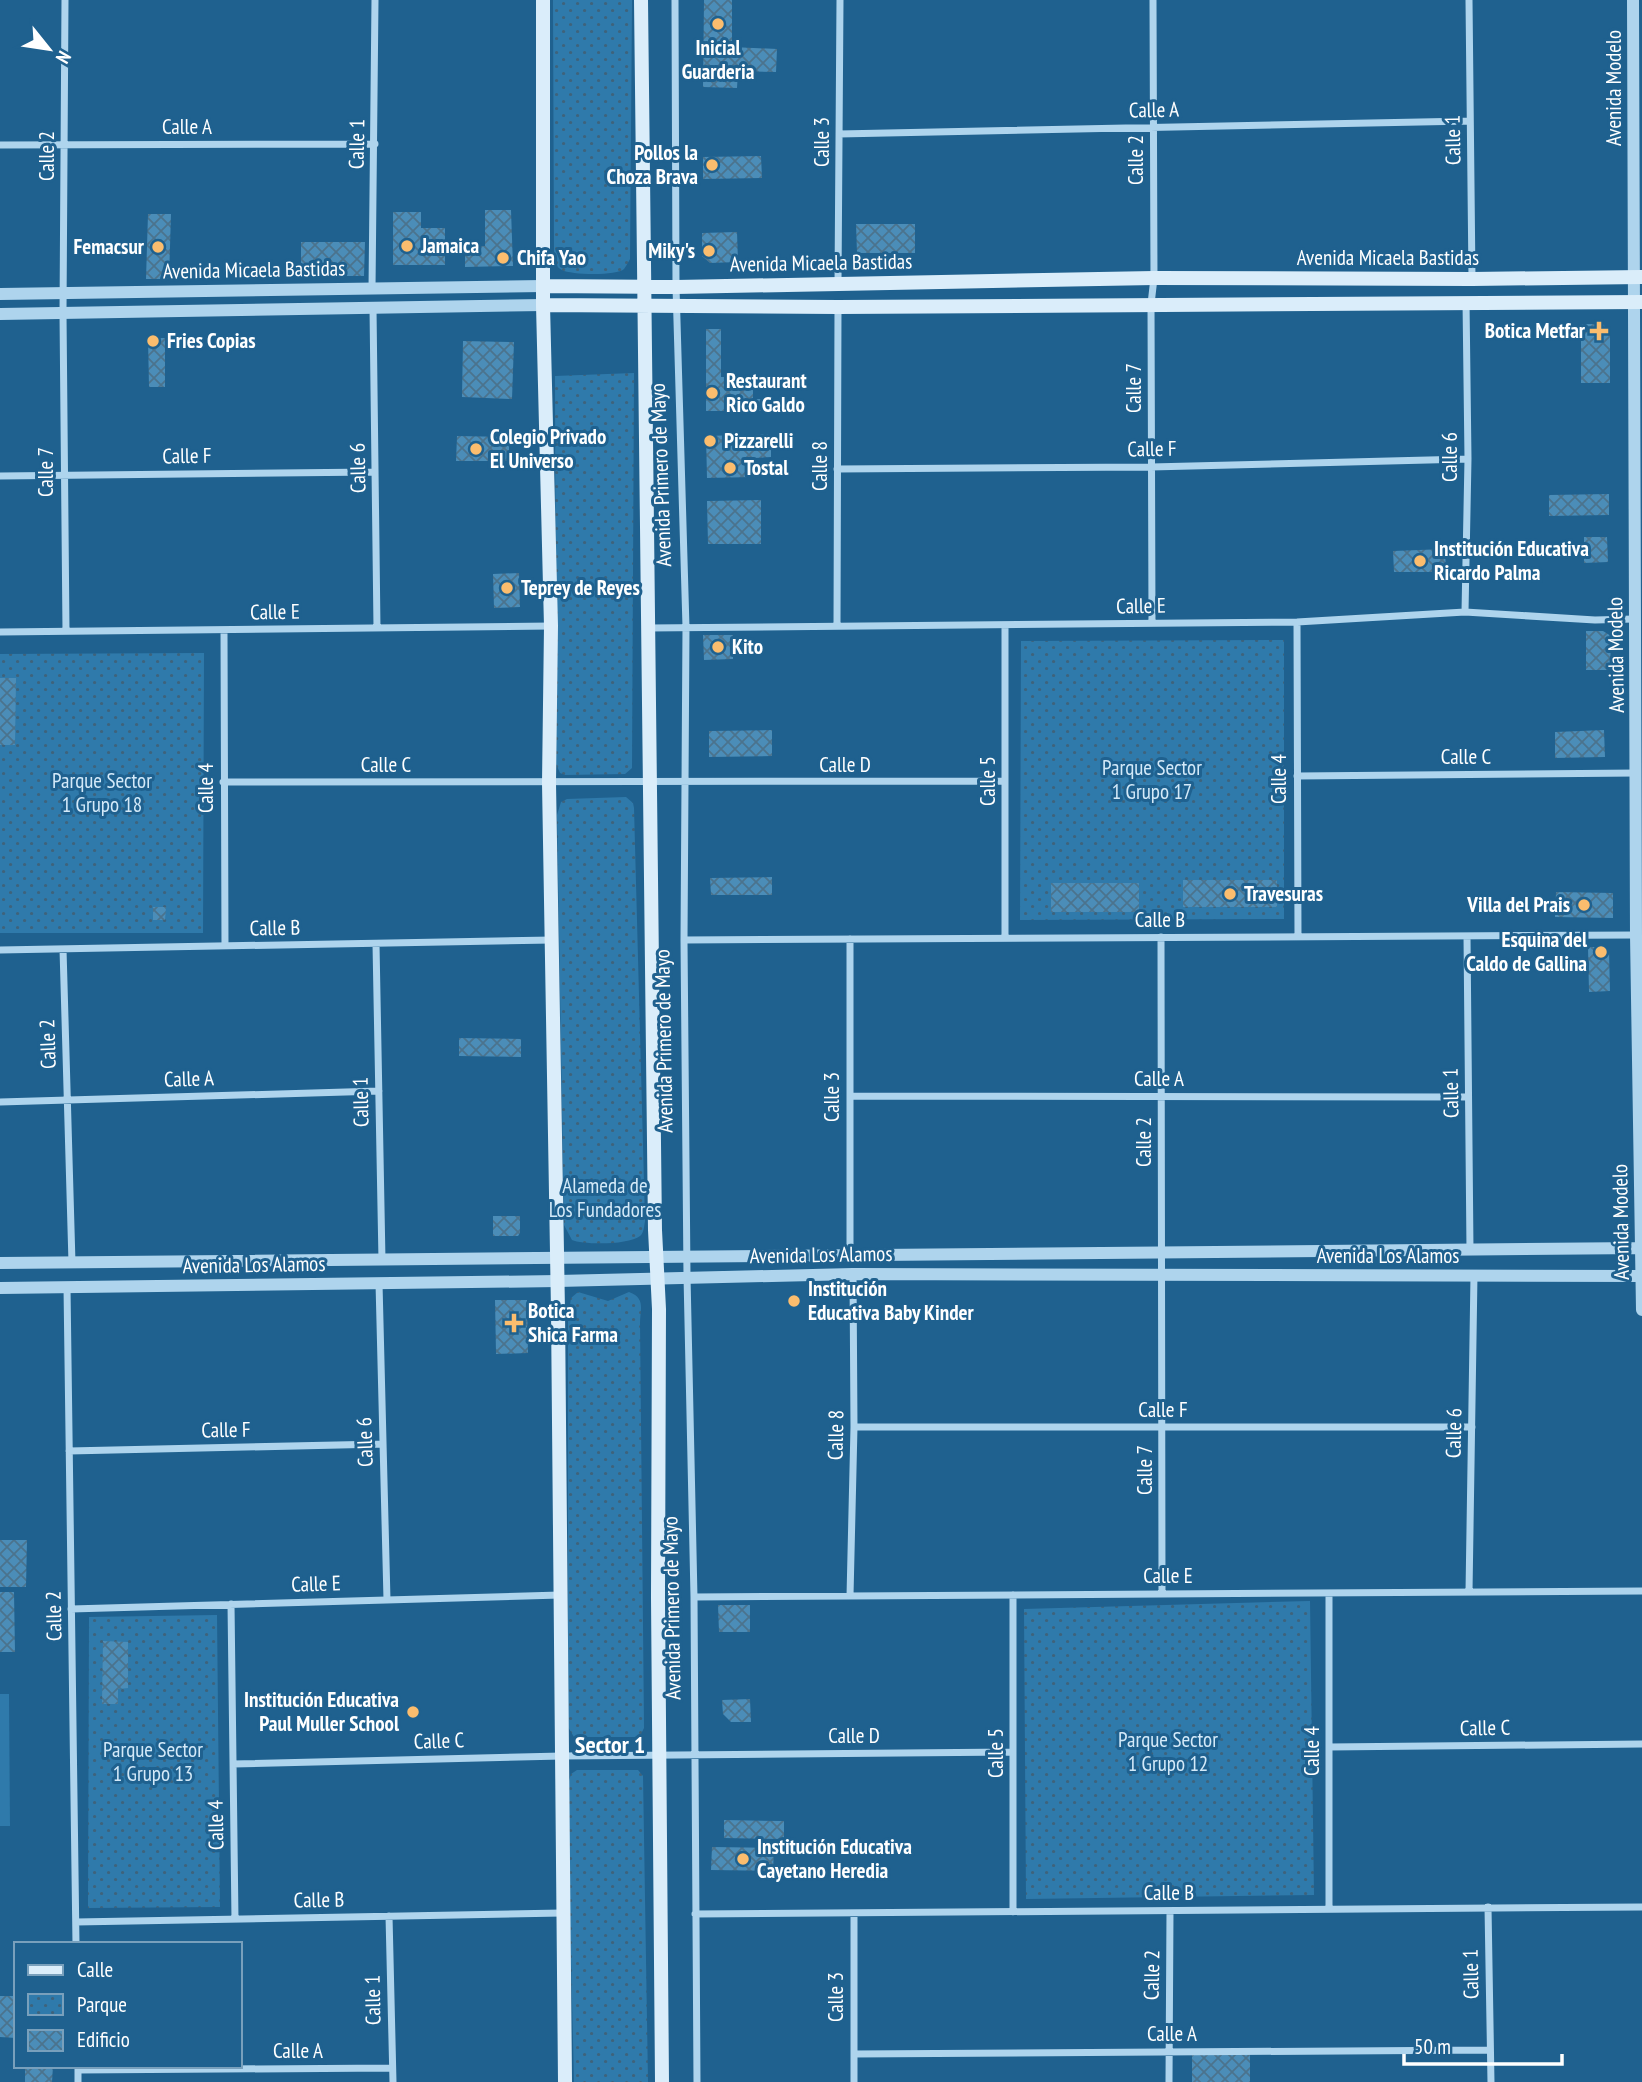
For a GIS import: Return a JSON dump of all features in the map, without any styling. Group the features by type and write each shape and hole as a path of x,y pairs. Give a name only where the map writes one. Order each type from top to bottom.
{"main road":[{"path":"543,0 543,305 551,626 549,783 558,1281 565,2082"},
{"name":"Avenida Primero de Mayo","path":"641,0 656,1256 659,1309 662,2082"},
{"name":"Avenida Micaela Bastidas","path":"543,286 676,287 1153,278 1638,277"},
{"name":"Avenida Micaela Bastidas","path":"543,305 838,307 1638,302"}],"street":[{"name":"Calle 2","path":"63,313 65,0"},
{"name":"Calle 1","path":"372,289 376,0"},
{"name":"Avenida Primero de Mayo","path":"675,0 676,287 686,627 684,940 687,1276 694,1597 697,2082"},
{"name":"Calle 3","path":"838,283 840,0"},
{"name":"Calle 2","path":"1153,0 1153,278"},
{"name":"Calle 1","path":"1469,0 1472,279"},
{"name":"Avenida Modelo","path":"1633,0 1638,277 1634,619 1636,935 1642,1310"},
{"name":"Calle A","path":"839,134 1470,121"},
{"name":"Calle A","path":"0,145 375,144"},
{"name":"Calle 7","path":"1152,623 1153,278"},
{"name":"Avenida Micaela Bastidas","path":"0,294 543,286"},
{"name":"Calle 6","path":"1465,612 1468,459 1466,301"},
{"name":"Avenida Micaela Bastidas","path":"0,314 543,305"},
{"name":"Calle 8","path":"838,307 838,626"},
{"name":"Calle 6","path":"373,308 377,628"},
{"name":"Calle 7","path":"63,313 66,631"},
{"name":"Calle F","path":"838,469 1151,467 1468,459"},
{"name":"Calle F","path":"0,476 375,472"},
{"name":"Calle E","path":"648,628 1297,622 1465,612 1594,620 1634,619"},
{"name":"Calle 4","path":"1297,622 1297,936"},
{"name":"Calle 5","path":"1005,625 1005,938"},
{"name":"Calle E","path":"0,632 551,626"},
{"name":"Calle 4","path":"224,630 225,946"},
{"name":"Calle C","path":"1297,776 1636,773"},
{"name":"Calle D","path":"650,783 1005,781"},
{"name":"Calle C","path":"223,782 650,783"},
{"name":"Calle B","path":"684,940 1636,935"},
{"name":"Calle 1","path":"1467,936 1470,1250"},
{"name":"Calle 2","path":"1161,937 1161,1263"},
{"name":"Calle 3","path":"850,939 850,1255"},
{"name":"Calle B","path":"0,950 552,940"},
{"name":"Calle 1","path":"376,944 382,1260"},
{"name":"Calle 2","path":"63,950 72,1263"},
{"name":"Calle A","path":"0,1102 379,1091"},
{"name":"Calle A","path":"850,1096 1468,1097"},
{"name":"Avenida Los Alamos","path":"0,1288 558,1281 1161,1263 1470,1250 1642,1248"},
{"name":"Avenida Los Alamos","path":"0,1263 850,1255 1474,1275 1642,1276"},
{"name":"Calle 7","path":"1161,1263 1162,1594"},
{"name":"Calle 8","path":"850,1596 854,1427 853,1273"},
{"name":"Calle 6","path":"1469,1592 1474,1275"},
{"name":"Calle 6","path":"379,1283 387,1600"},
{"name":"Calle 2","path":"67,1287 76,1942"},
{"name":"Calle F","path":"854,1427 1472,1427"},
{"name":"Calle F","path":"69,1451 383,1444"},
{"name":"Calle E","path":"694,1597 1642,1591"},
{"name":"Calle 4","path":"1329,1593 1329,1909"},
{"name":"Calle E","path":"71,1609 561,1594"},
{"name":"Calle 5","path":"1013,1595 1013,1912"},
{"name":"Calle 4","path":"231,1604 235,1919"},
{"name":"Calle C","path":"1329,1747 1642,1744"},
{"name":"Calle D","path":"660,1755 1013,1752"},
{"name":"Calle C","path":"233,1764 660,1755"},
{"name":"Calle 1","path":"1488,1907 1491,2082"},
{"name":"Calle B","path":"695,1914 1642,1907"},
{"name":"Calle 2","path":"1169,2082 1170,1911"},
{"name":"Calle B","path":"76,1922 562,1913"},
{"name":"Calle 3","path":"854,1913 854,2082"},
{"name":"Calle 1","path":"389,1916 393,2082"},
{"name":"Calle A","path":"854,2054 1490,2050"},
{"name":"Calle A","path":"78,2068 392,2068"},
{"path":"78,2068 78,2082"}],"green space":[{"path":"553,0 632,0 630,259 624,269 613,273 567,272 558,267 554,256"},
{"path":"634,373 632,768 625,774 565,775 560,773 556,764 555,376"},
{"name":"Parque Sector 1 Grupo 17","path":"1284,640 1284,919 1020,920 1021,641"},
{"name":"Parque Sector 1 Grupo 18","path":"204,653 203,933 0,933 0,654"},
{"name":"Alameda de Los Fundadores","path":"626,797 633,803 634,808 645,1221 642,1233 634,1239 617,1243 586,1243 572,1240 564,1225 557,815 561,802 567,799"},
{"path":"578,1292 608,1301 629,1292 638,1298 641,1305 644,1728 641,1734 635,1737 574,1737 568,1727 568,1319 571,1298"},
{"name":"Parque Sector 1 Grupo 12","path":"1310,1601 1314,1895 1026,1899 1024,1609"},
{"name":"Parque Sector 1 Grupo 13","path":"217,1615 220,1907 88,1908 89,1617"},
{"path":"0,1694 9,1694 10,1826 0,1826"},
{"path":"577,1770 638,1770 643,1776 648,2082 574,2082 567,1788 571,1774"}],"building":[{"path":"704,0 732,0 732,47 777,49 776,72 738,71 737,88 703,87"},
{"path":"761,156 762,178 703,179 703,157"},
{"path":"485,210 511,210 513,266 465,267 465,247 485,246"},
{"name":"Jamaica","path":"393,212 421,212 421,228 445,228 445,265 393,265"},
{"name":"Femacsur","path":"148,214 171,214 169,279 146,279"},
{"path":"856,224 915,224 915,253 857,253"},
{"path":"737,232 738,262 710,263 702,256 702,233"},
{"path":"301,242 365,242 364,276 301,276"},
{"path":"1581,324 1603,324 1610,334 1610,383 1581,383"},
{"path":"706,329 721,329 721,377 740,377 740,389 753,389 753,399 770,399 770,411 706,411"},
{"path":"148,338 165,338 165,387 149,387"},
{"path":"463,341 514,342 512,399 462,397"},
{"path":"771,434 771,457 755,458 754,477 707,478 706,436"},
{"name":"Colegio Privado El Universo","path":"457,436 509,437 509,461 456,461"},
{"path":"1609,494 1609,515 1549,516 1549,495"},
{"path":"761,500 761,544 708,544 707,501"},
{"path":"1584,537 1607,537 1608,562 1584,563"},
{"name":"Institución Educativa Ricardo Palma","path":"1445,549 1446,572 1394,572 1393,551"},
{"path":"519,573 520,607 494,608 493,574"},
{"path":"1586,631 1603,631 1611,636 1610,670 1586,670"},
{"name":"Kito","path":"703,635 733,635 733,659 704,660"},
{"path":"0,678 16,678 15,745 0,745"},
{"path":"772,730 772,756 709,757 709,731"},
{"path":"1604,730 1605,757 1555,758 1555,732"},
{"path":"772,877 772,895 711,895 710,878"},
{"name":"Travesuras","path":"1183,880 1277,880 1277,907 1183,907"},
{"path":"1051,883 1139,883 1139,912 1051,912"},
{"name":"Villa del Prais","path":"1556,892 1613,893 1613,918 1555,917"},
{"path":"153,907 166,907 165,920 153,920"},
{"path":"1588,947 1604,947 1609,950 1610,991 1589,992"},
{"path":"459,1038 521,1039 521,1057 459,1056"},
{"path":"493,1216 520,1216 518,1236 493,1236"},
{"path":"495,1300 527,1300 528,1353 496,1354"},
{"path":"0,1540 27,1540 26,1587 0,1587"},
{"path":"0,1592 14,1592 15,1652 0,1652"},
{"path":"718,1605 750,1605 750,1632 719,1632"},
{"path":"103,1641 128,1642 128,1688 118,1689 118,1704 102,1704"},
{"path":"750,1699 751,1722 731,1722 723,1714 722,1700"},
{"path":"724,1820 784,1821 784,1839 724,1838"},
{"name":"Institución Educativa Cayetano Heredia","path":"712,1847 774,1848 773,1871 711,1870"},
{"path":"0,1996 14,1996 14,2038 0,2037"},
{"path":"1250,2054 1250,2082 1192,2082 1192,2055"},
{"path":"25,2068 53,2068 52,2082 25,2082"}],"place":[{"name":"Inicial Guarderia","path":"718,24"},
{"name":"Pollos la Choza Brava","path":"712,165"},
{"name":"Jamaica","path":"407,246"},
{"name":"Femacsur","path":"158,247"},
{"name":"Miky's","path":"709,251"},
{"name":"Chifa Yao","path":"503,258"},
{"name":"Botica Metfar","path":"1599,331"},
{"name":"Fries Copias","path":"153,341"},
{"name":"Restaurant Rico Galdo","path":"712,393"},
{"name":"Pizzarelli","path":"710,441"},
{"name":"Colegio Privado El Universo","path":"476,449"},
{"name":"Tostal","path":"730,468"},
{"name":"Institución Educativa Ricardo Palma","path":"1420,561"},
{"name":"Teprey de Reyes","path":"507,588"},
{"name":"Kito","path":"718,647"},
{"name":"Travesuras","path":"1230,894"},
{"name":"Villa del Prais","path":"1584,905"},
{"name":"Esquina del Caldo de Gallina","path":"1601,952"},
{"name":"Institución Educativa Baby Kinder","path":"794,1301"},
{"name":"Botica Shica Farma","path":"514,1323"},
{"name":"Institución Educativa Paul Muller School","path":"413,1712"},
{"name":"Institución Educativa Cayetano Heredia","path":"743,1859"}],"district":[{"name":"Sector 1","path":"610,1745"}]}
